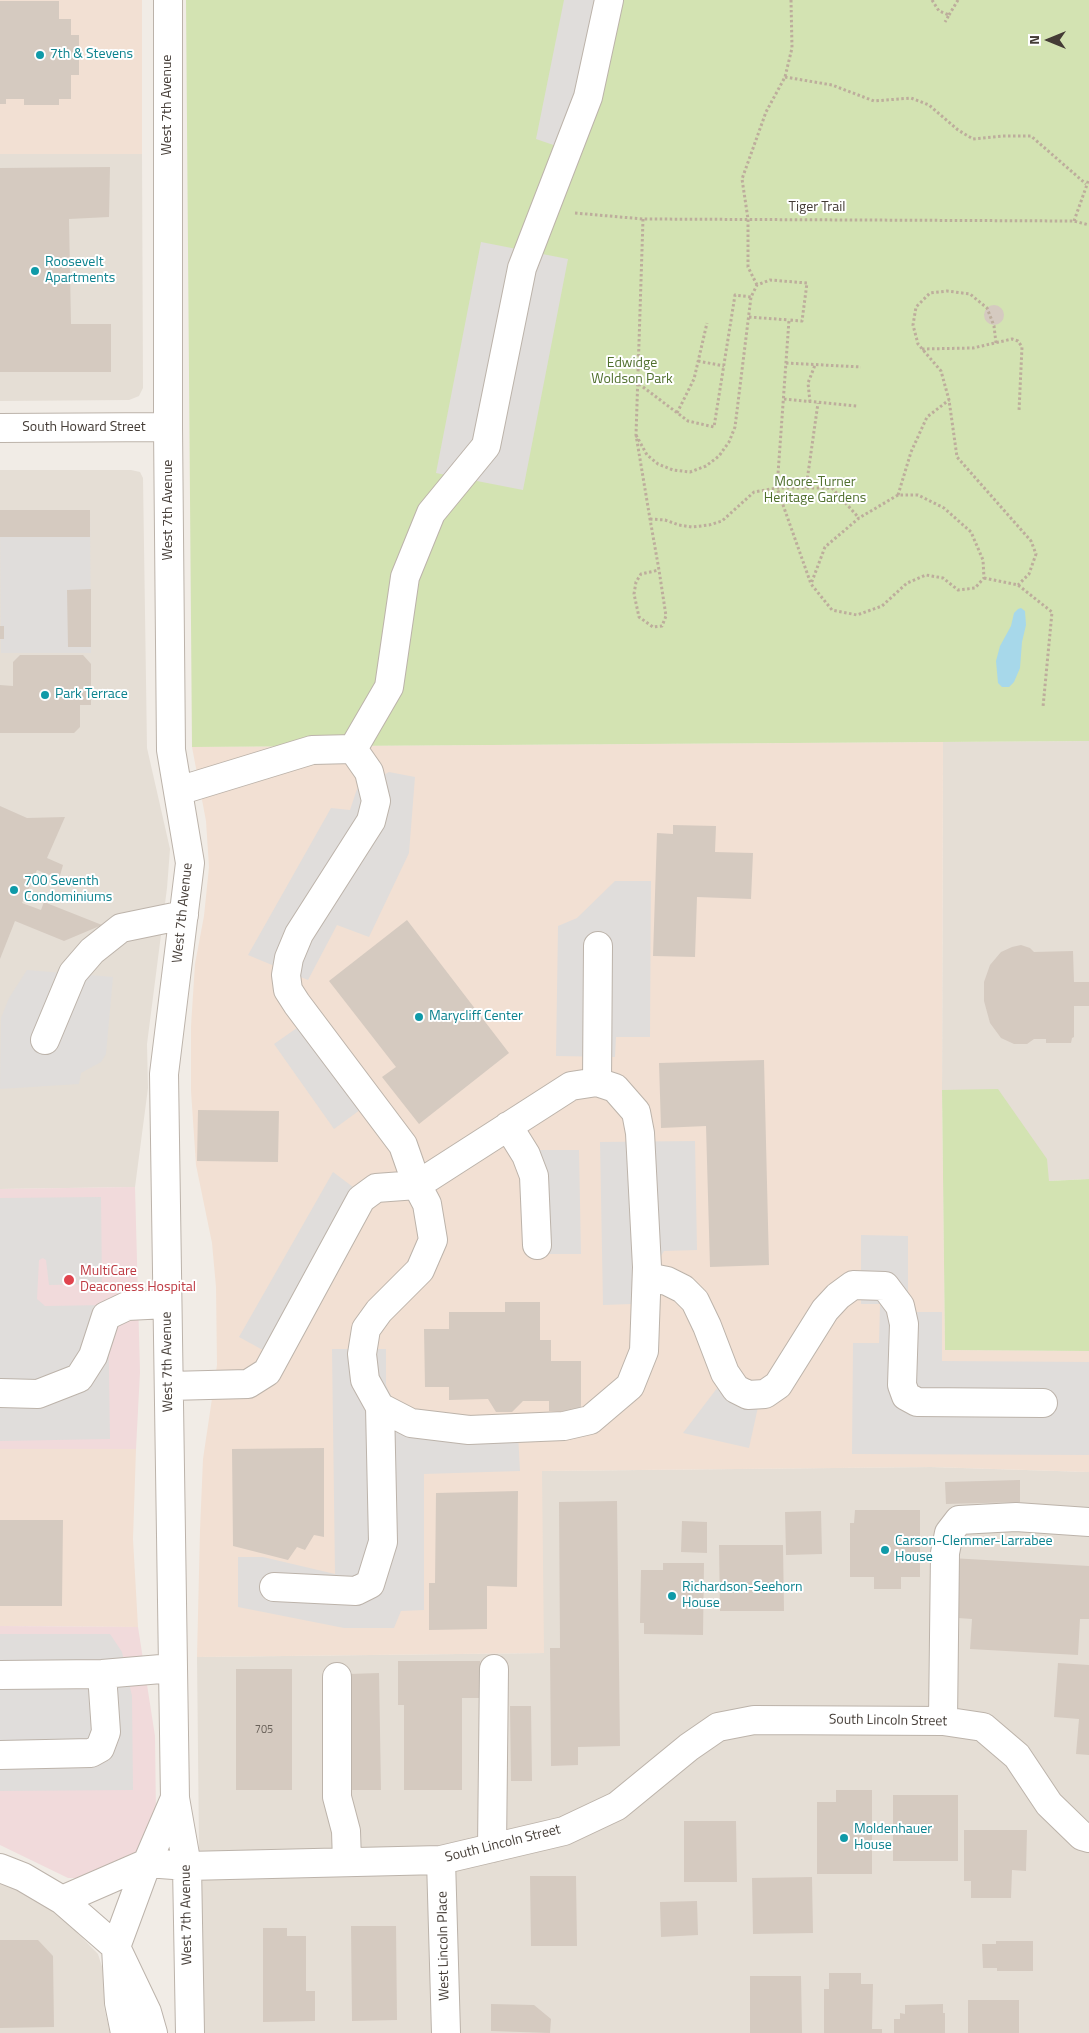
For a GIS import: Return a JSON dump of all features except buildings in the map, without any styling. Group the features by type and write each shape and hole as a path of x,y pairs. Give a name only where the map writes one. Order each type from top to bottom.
{"street":[{"name":"West 7th Avenue","path":"168,0 168,427 171,750 190,863 164,1074 175,1798 187,1866 190,2033"},
{"path":"353,749 389,687 405,577 430,513 486,446 522,268 588,97 609,0"},
{"name":"South Howard Street","path":"0,428 168,427"},
{"path":"178,791 312,750 353,749"},
{"path":"274,1587 356,1591 370,1584 383,1542 380,1407 365,1380 363,1346 366,1330 378,1311 420,1270 433,1240 427,1204 417,1185 403,1145 302,1012 288,990 286,976 289,958 299,934 370,820 376,801 370,772 353,749"},
{"path":"45,1040 73,973 92,951 121,928 184,915"},
{"path":"597,1082 598,946"},
{"path":"168,1386 248,1384 267,1372 361,1199 376,1188 417,1185 571,1086 597,1082 615,1088 636,1112 640,1133 648,1277 644,1351 630,1386 590,1420 564,1426 469,1430 411,1423 380,1407"},
{"path":"508,1126 526,1155 534,1176 537,1245"},
{"path":"648,1277 667,1281 683,1289 695,1301 725,1373 736,1389 748,1395 765,1394 778,1384 825,1310 838,1296 853,1285 885,1286 900,1306 904,1324 902,1385 906,1396 917,1402 1043,1403"},
{"path":"0,1392 38,1394 79,1378 93,1356 106,1316 127,1306 168,1304"},
{"path":"943,1721 945,1553 949,1533 959,1520 1016,1517 1089,1522"},
{"path":"0,1675 102,1674 173,1668"},
{"path":"492,1848 494,1669"},
{"path":"0,1755 91,1753 100,1748 106,1732 102,1674"},
{"path":"337,1677 337,1797 346,1830 348,1862"},
{"name":"South Lincoln Street","path":"62,1900 147,1863 187,1866 441,1860 564,1830 617,1806 689,1746 718,1727 754,1720 943,1721 983,1727 1017,1756 1049,1804 1082,1836 1089,1838"},
{"name":"West 7th Avenue","path":"125,2033 119,2003 116,1947 147,1863 175,1798"},
{"name":"West Lincoln Place","path":"441,1860 446,2033"},
{"path":"0,1868 23,1877 62,1900 116,1947 147,2012 153,2033"}],"path":[{"path":"757,285 748,267 748,219 742,179 766,112 785,77 792,48 791,0"},
{"path":"932,0 939,12 949,16"},
{"path":"945,22 958,0"},
{"path":"785,77 832,85 874,101 911,98 929,105 958,130 973,139 1031,136 1086,184"},
{"path":"1074,221 1089,179"},
{"name":"Tiger Trail","path":"544,210 643,218 1074,221 1089,225"},
{"path":"643,218 636,435 659,570 666,616 662,626 653,627 640,618 634,594 636,582 641,574 659,570"},
{"path":"636,435 648,455 658,464 673,470 690,472 706,466 719,456 730,442 735,427 751,297 757,285 770,280 807,283 802,321 749,317"},
{"path":"996,343 994,326 987,308 970,294 947,291 930,294 916,307 913,325 918,344 940,371 949,400 957,457 1030,541 1036,554 1029,574 1018,584"},
{"path":"638,384 688,421 714,427 735,295 751,297"},
{"path":"789,320 777,488 811,584 832,610 858,614 882,606 907,583 926,575 943,578 958,590 975,588 984,578 983,560 970,532 944,508 918,496 898,496 858,518 825,547 811,584"},
{"path":"677,412 694,378 708,323"},
{"path":"922,349 973,348 1012,339 1018,340 1022,347 1019,411"},
{"path":"698,361 724,366"},
{"path":"786,363 861,367"},
{"path":"810,402 808,383 815,365"},
{"path":"784,399 858,406"},
{"path":"898,496 910,452 927,417 949,400"},
{"path":"806,488 818,403"},
{"path":"650,519 660,519 692,527 709,525 722,521 754,492 777,488 832,488 858,518"},
{"path":"984,578 1018,584 1052,612 1043,707"}],"shaded area":[{"path":"0,0 142,0 142,154 0,154"},
{"path":"564,0 609,0 568,150 536,139"},
{"path":"0,154 142,154 143,388 139,396 129,400 0,401"},
{"path":"481,242 568,259 523,490 436,473"},
{"path":"0,470 131,470 140,472 143,478 147,748 170,849 167,888 147,1044 148,1088 135,1187 0,1189"},
{"path":"0,510 90,510 91,653 1,653"},
{"path":"1089,741 1089,1179 1049,1181 942,1090 943,742"},
{"path":"943,742 942,1090 945,1350 1089,1351 1089,1472 931,1467 542,1471 544,1653 197,1657 203,1459 217,1365 216,1287 212,1243 196,1165 191,1091 191,1026 195,964 204,916 209,867 206,821 192,747"},
{"path":"389,772 415,777 409,853 369,937 337,925 308,980 248,955 331,808 350,810 357,789"},
{"path":"615,881 651,881 650,1037 616,1037 615,1057 556,1056 558,926 577,918"},
{"path":"27,970 113,977 106,1054 101,1062 81,1073 79,1084 0,1089 1,1018 9,998"},
{"path":"304,1023 364,1107 334,1129 274,1044"},
{"path":"695,1141 697,1250 664,1251 632,1304 603,1305 600,1142"},
{"path":"528,1150 579,1150 581,1254 541,1254"},
{"path":"333,1172 361,1193 272,1355 239,1337"},
{"name":"MultiCare Deaconess Hospital","path":"135,1187 140,1372 136,1449 0,1449 0,1189"},
{"name":"MultiCare Deaconess Hospital","path":"101,1197 102,1284 49,1285 46,1260 43,1258 39,1260 37,1299 45,1306 108,1305 110,1439 0,1441 0,1198"},
{"path":"861,1235 908,1236 908,1312 942,1312 942,1361 1089,1362 1089,1455 852,1454 853,1343 879,1343 880,1304 861,1304"},
{"path":"332,1349 386,1349 386,1385 407,1431 518,1433 520,1471 424,1474 424,1610 401,1611 394,1628 344,1628 238,1607 238,1557 263,1557 335,1574"},
{"path":"724,1379 760,1398 749,1448 683,1433"},
{"path":"0,1449 136,1449 133,1539 138,1627 0,1626"},
{"path":"931,1467 1089,1472 1089,2033 194,2033 199,1846 197,1657 543,1653 541,1471"},
{"path":"0,1626 138,1627 155,1736 156,1816 147,1843 127,1865 101,1878 68,1878 0,1845"},
{"path":"0,1634 110,1634 122,1652 132,1696 133,1790 0,1791"},
{"path":"0,1881 16,1887 59,1914 98,1954 104,1973 104,2007 110,2033 0,2033"}],"green space":[{"name":"Edwidge Woldson Park","path":"186,0 1089,0 1089,741 192,747"},
{"path":"998,1089 1047,1159 1049,1181 1089,1179 1089,1351 945,1350 942,1090"}],"water":[{"path":"1021,608 1025,611 1026,625 1022,642 1020,668 1014,682 1009,687 1002,687 998,683 996,661 1000,646 1011,626 1014,613"}],"place":[{"name":"7th & Stevens","path":"40,55"},
{"name":"Roosevelt Apartments","path":"35,271"},
{"name":"Park Terrace","path":"45,695"},
{"name":"700 Seventh Condominiums","path":"14,890"},
{"name":"Marycliff Center","path":"419,1017"},
{"name":"MultiCare Deaconess Hospital","path":"69,1280"},
{"name":"Carson-Clemmer-Larrabee House","path":"885,1550"},
{"name":"Richardson-Seehorn House","path":"672,1596"},
{"name":"Moldenhauer House","path":"844,1838"}],"park label":[{"name":"Moore-Turner Heritage Gardens","path":"815,492"}]}
